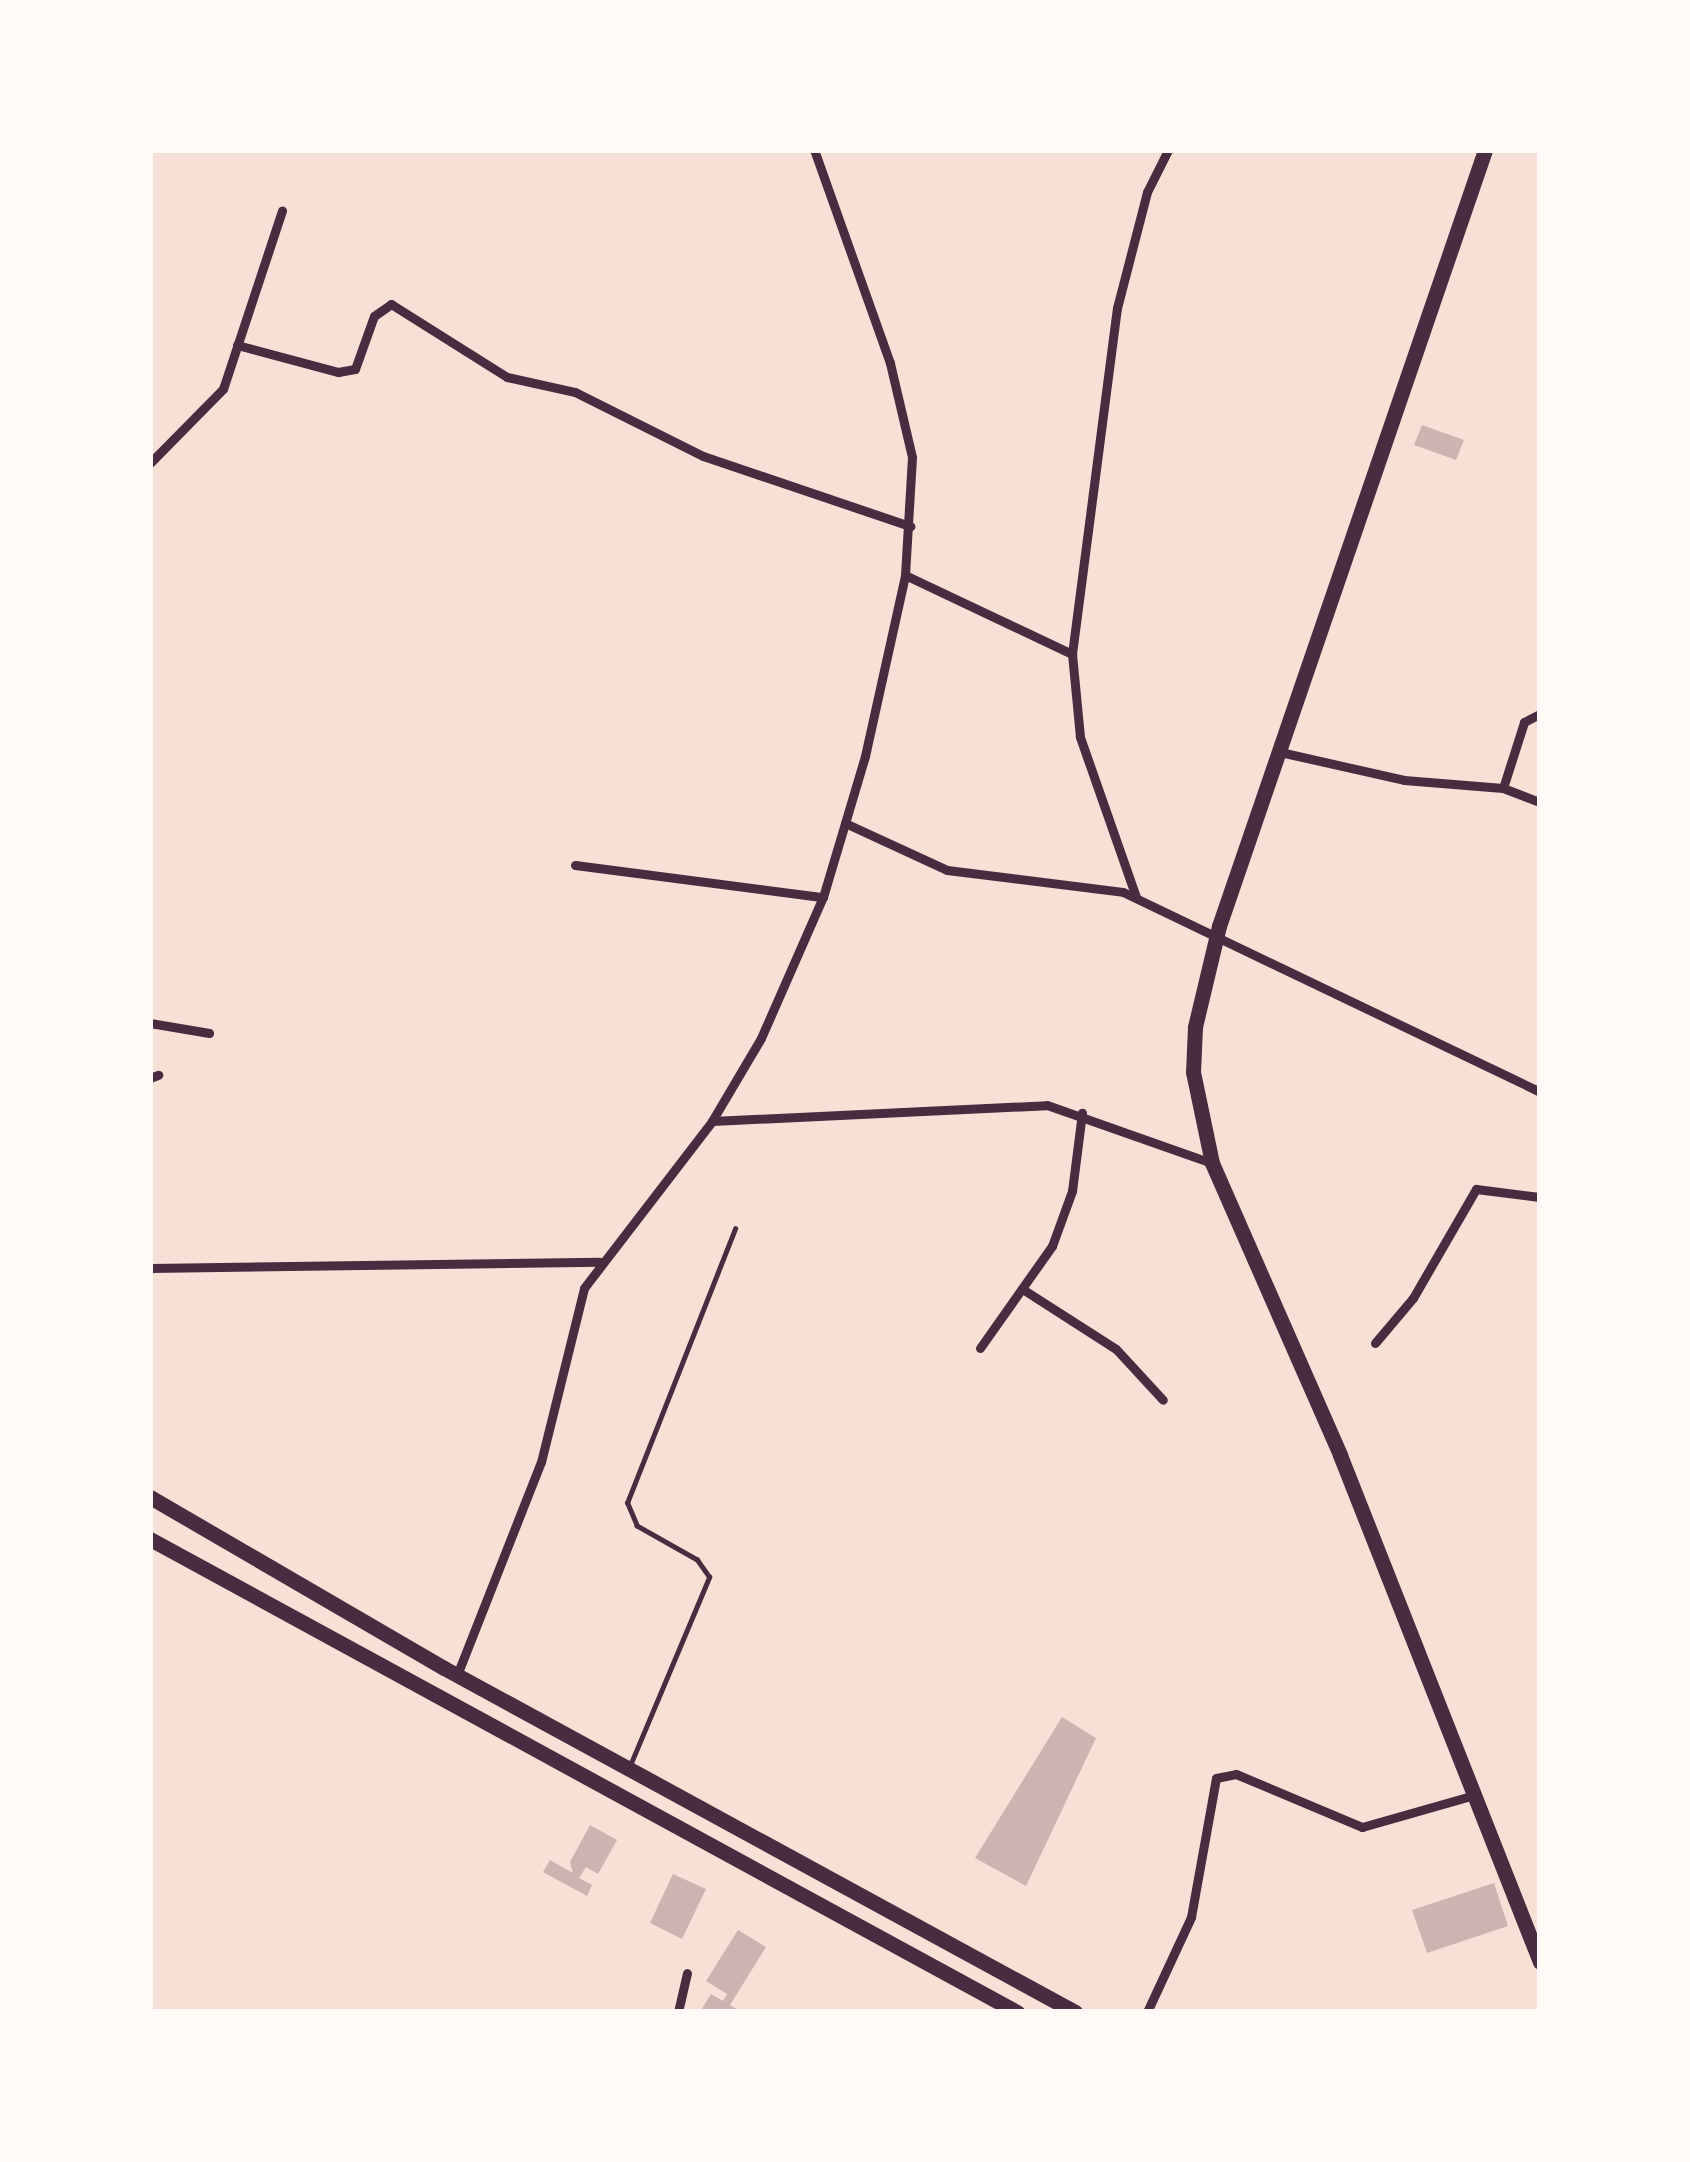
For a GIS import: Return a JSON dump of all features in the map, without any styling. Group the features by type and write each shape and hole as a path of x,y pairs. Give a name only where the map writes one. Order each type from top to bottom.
{"highway":[{"path":"1485,150 1217,934 1195,1027 1193,1072 1212,1163 1476,1795 1540,1962"},
{"path":"150,1497 457,1675 1075,2012"},
{"path":"150,1539 1017,2012"}],"street":[{"path":"457,1675 541,1462 575,1314 599,1262 712,1121 761,1038 823,897 905,575 910,526 908,420 814,150"},
{"path":"1136,897 1080,737 1072,654 1117,308 1147,192 1168,150"},
{"path":"150,464 212,404 282,212"},
{"path":"237,345 338,372 355,369 374,316 391,304 507,377 590,397 703,456 910,526"},
{"path":"905,575 1072,654"},
{"path":"1504,788 1524,722 1540,714"},
{"path":"1280,752 1404,780 1504,788 1540,802"},
{"path":"845,823 946,870 1103,886 1136,897 1540,1092"},
{"path":"575,865 823,897"},
{"path":"150,1023 209,1033"},
{"path":"712,1121 1028,1105 1082,1113 1212,1163"},
{"path":"980,1348 1024,1290 1066,1214 1082,1113"},
{"path":"1376,1343 1413,1298 1476,1189 1540,1197"},
{"path":"150,1268 599,1262"},
{"path":"1024,1290 1116,1349 1162,1400"},
{"path":"1147,2012 1191,1917 1216,1778 1236,1774 1362,1827 1476,1795"},
{"path":"678,2012 687,1973"}],"lane":[{"path":"629,1769 709,1576 697,1559 637,1526 627,1503 735,1229"}],"building":[{"path":"1422,425 1464,440 1456,460 1414,445"},
{"path":"1062,1717 1096,1738 1026,1886 975,1858"},
{"path":"590,1825 617,1840 598,1874 586,1867 579,1878 592,1885 587,1896 543,1872 550,1860 573,1873 570,1862"},
{"path":"673,1874 706,1889 682,1939 650,1923"},
{"path":"1494,1883 1508,1926 1427,1953 1412,1910"},
{"path":"738,1930 766,1947 730,2005 741,2012 700,2012 711,1994 723,2001 727,1994 706,1981"}]}
